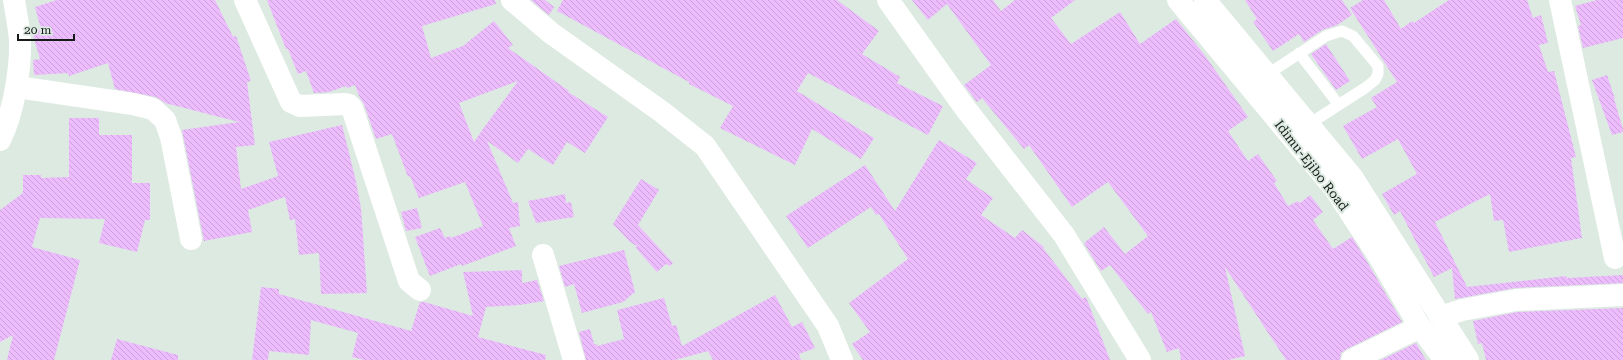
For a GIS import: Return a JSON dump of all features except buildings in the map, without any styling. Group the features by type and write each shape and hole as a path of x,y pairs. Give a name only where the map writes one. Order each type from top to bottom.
{"street":[{"path":"0,140 6,129 17,87 20,40 14,0"},
{"path":"244,0 291,102 300,106 345,104 350,105 352,108 409,281 420,290"},
{"path":"512,0 552,33 662,112 705,146 828,326 842,360"},
{"path":"888,0 961,102 1064,235 1140,360"},
{"name":"Idimu-Ejibo Road","path":"1178,0 1335,190 1380,258 1420,327 1445,360"},
{"name":"Idimu-Ejibo Road","path":"1205,0 1352,177 1398,247 1468,360"},
{"path":"1560,0 1615,258"},
{"path":"17,87 133,104 153,109 165,120 172,137 191,239"},
{"path":"543,255 574,360"},
{"path":"1440,317 1462,310 1516,300 1623,295"},
{"path":"1352,360 1420,327"}],"lane":[{"path":"1268,74 1326,36 1342,31 1353,36 1378,66 1378,74 1375,80 1309,124"},
{"path":"1299,53 1339,105"}]}
